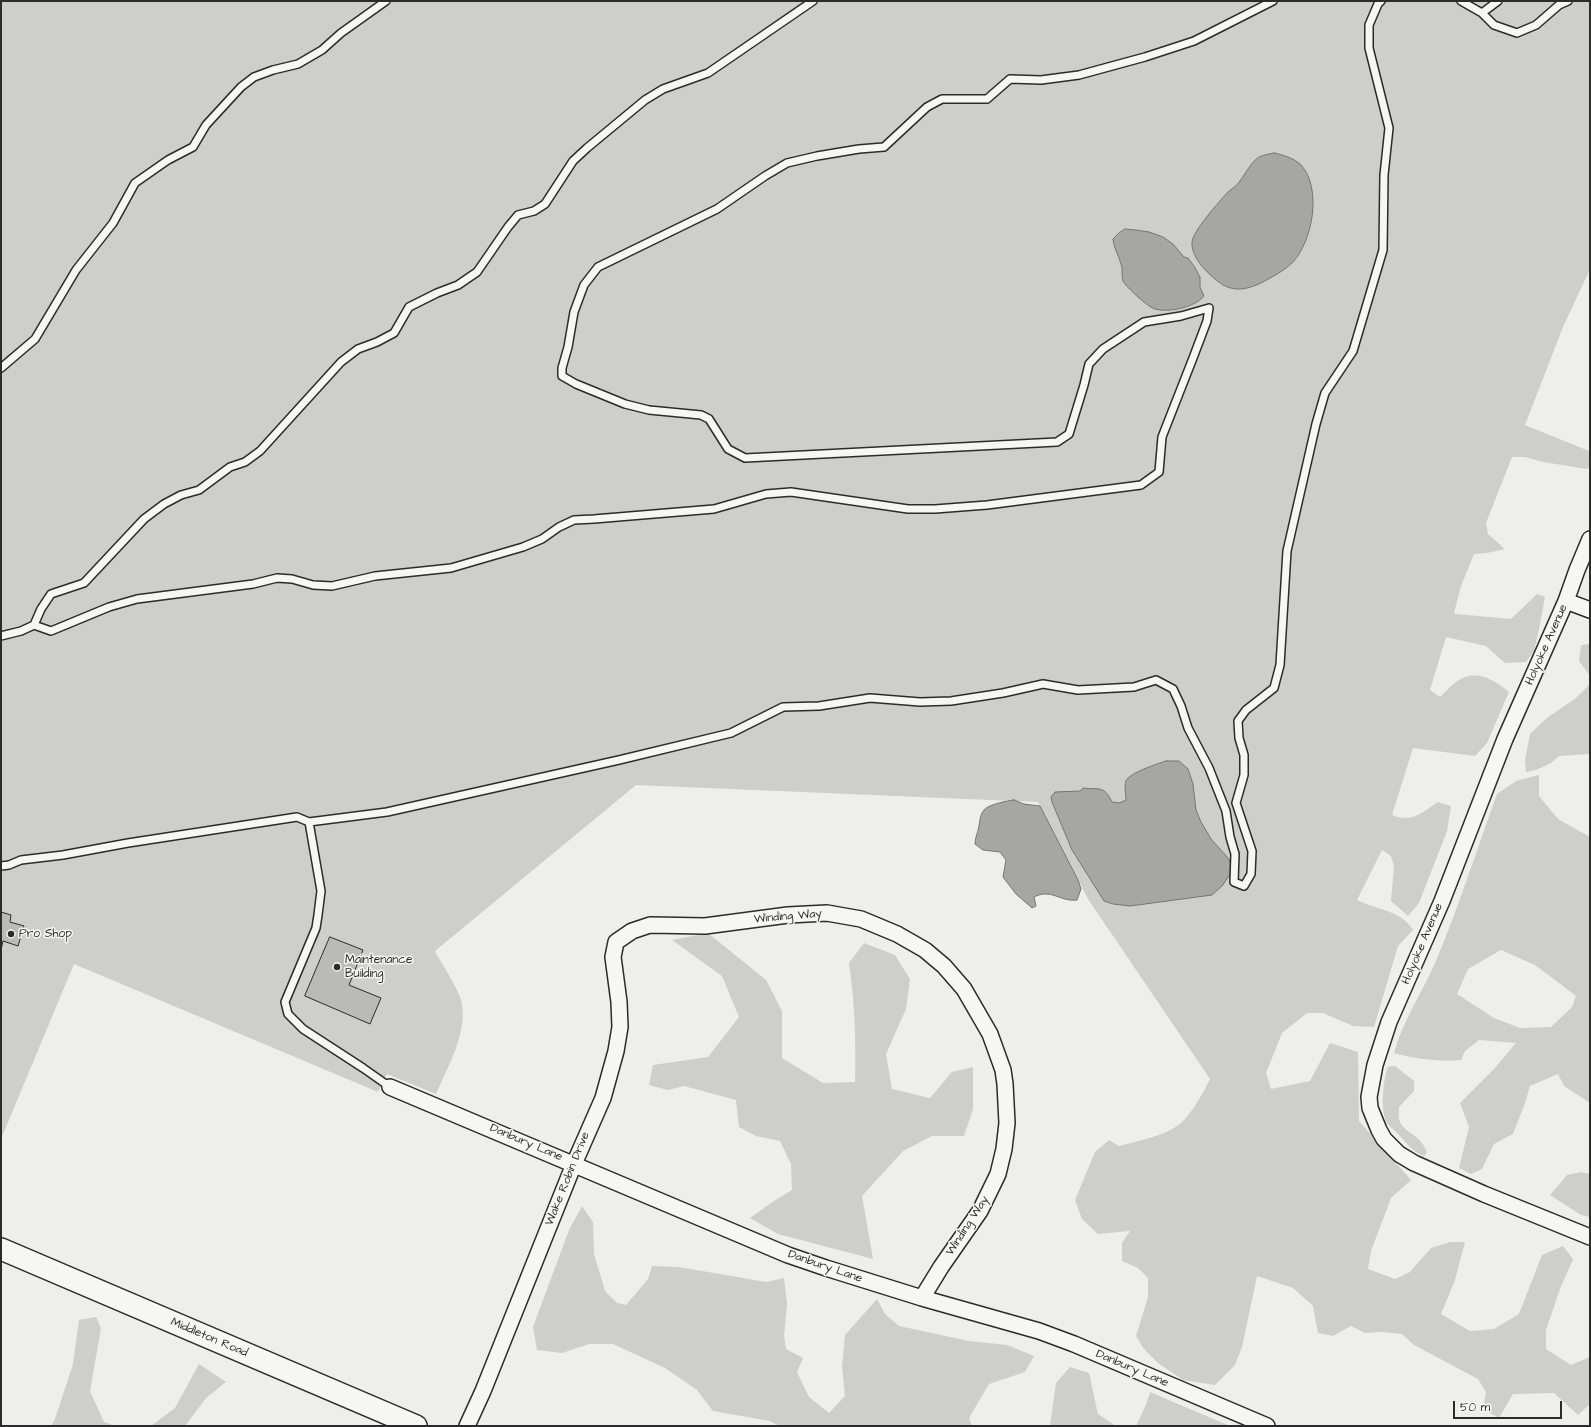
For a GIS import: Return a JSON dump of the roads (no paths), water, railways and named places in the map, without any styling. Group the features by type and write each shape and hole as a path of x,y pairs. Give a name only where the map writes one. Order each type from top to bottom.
{"street":[{"name":"Holyoke Avenue","path":"1590,539 1566,601 1505,739 1442,901 1389,1022 1375,1065 1369,1097 1370,1108 1379,1130 1384,1139 1399,1154 1414,1163 1484,1194 1590,1237"},
{"path":"1566,601 1590,610"},
{"name":"Winding Way","path":"632,931 650,925 705,926 788,915 827,913 861,919 897,934 925,950 944,966 964,989 990,1034 1003,1070 1007,1123 1004,1149 998,1174 980,1211 941,1267 922,1298"},
{"name":"Wake Robin Drive","path":"467,1426 486,1384 574,1164 603,1098 616,1052 620,1027 619,1002 613,957 616,942 632,931"},
{"name":"Danbury Lane","path":"390,1087 788,1255 922,1298 1039,1331 1074,1344 1267,1426"},
{"name":"Middleton Road","path":"1,1249 416,1426"}],"lane":[{"path":"1,368 35,339 76,270 113,223 135,183 168,160 193,147 206,125 241,88 254,77 273,70 298,64 322,50 348,28 386,1"},
{"path":"1,636 21,631 34,625 41,609 51,594 84,583 144,520 164,504 181,495 199,490 230,467 245,462 260,451 341,362 358,349 377,342 394,333 409,307 437,293 458,285 476,272 518,215 534,211 545,204 573,161 586,148 645,100 663,89 708,73 813,1"},
{"path":"34,625 51,631 96,612 137,598 253,584 277,578 313,585 332,586 375,576 451,568 523,547 542,539 559,527 574,520 714,509 766,494 791,492 908,508 935,509 987,505 1141,485 1159,472 1162,437 1207,321 1209,308 1181,316 1144,322 1103,350 1089,364 1069,434 1057,442 745,458 728,449 709,419 701,415 649,410 626,404 576,384 562,376 562,368 568,347 574,312 584,285 598,267 717,209 765,176 788,163 817,156 859,149 884,147 927,107 942,99 987,99 1010,79 1041,80 1079,75 1145,57 1194,41 1273,1"},
{"path":"1,866 9,865 20,860 63,855 128,843 297,817 309,822 401,809 512,785 731,733 783,707 819,706 870,698 920,702 951,702 1043,684 1078,690 1134,688 1156,680 1173,689 1181,706 1188,728 1209,768 1226,811 1230,837 1236,854 1234,882 1244,886 1251,874 1252,851 1236,803 1244,775 1244,755 1239,738 1238,721 1246,710 1274,688 1280,665 1287,551 1316,424 1326,393 1353,351 1382,250 1384,175 1389,128 1369,48 1369,25 1378,4 1381,1"},
{"path":"1461,1 1482,13 1494,25 1517,33 1536,25 1559,5 1568,1"},
{"path":"1482,13 1498,1"},
{"path":"309,822 321,891 320,903 316,928 285,1002 288,1014 303,1029 390,1087"}],"place":[{"name":"Pro Shop","path":"11,934"},
{"name":"Maintenance Building","path":"337,967"}]}
